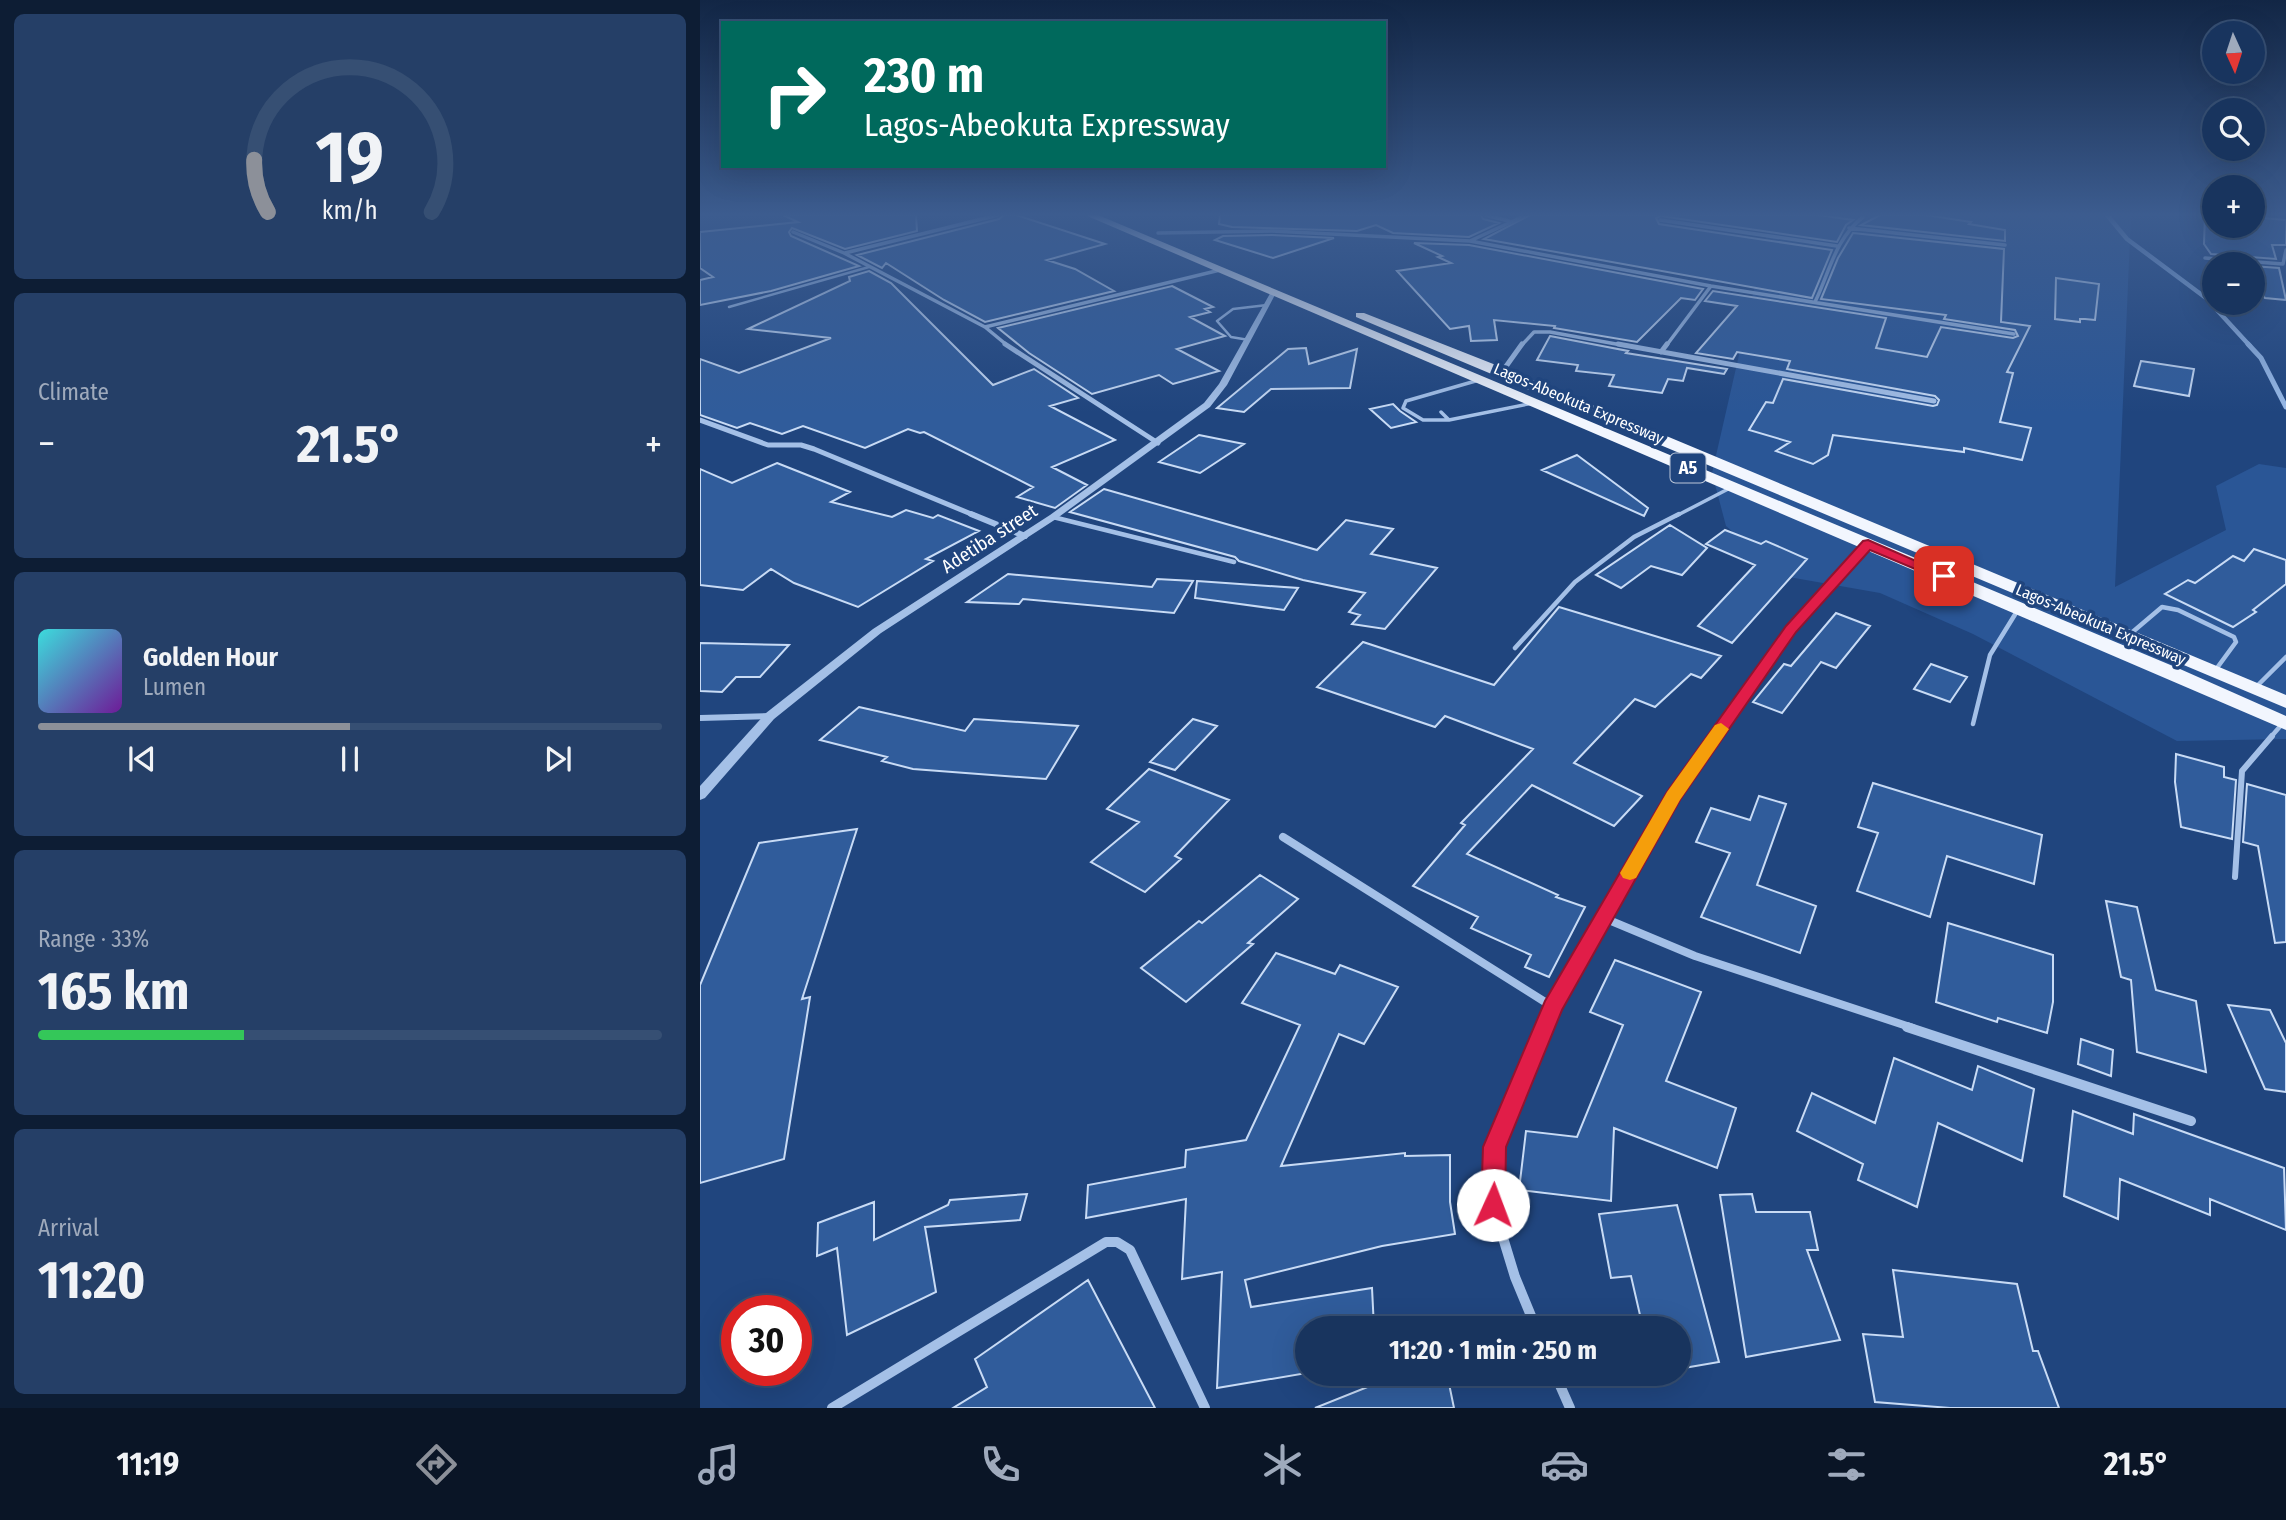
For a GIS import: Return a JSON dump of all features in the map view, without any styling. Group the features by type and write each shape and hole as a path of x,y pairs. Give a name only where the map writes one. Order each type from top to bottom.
{"highway":[{"name":"Lagos-Abeokuta Expressway","path":"1239,281 1270,298 1479,380 2285,723"},
{"name":"Lagos-Abeokuta Expressway","path":"1275,281 1502,372 2286,702"}],"street":[{"path":"895,281 985,327 1003,343 1158,443"},
{"path":"985,327 1176,281"},
{"path":"1682,281 2014,334"},
{"path":"1815,302 1826,281"},
{"path":"1661,352 1711,286"},
{"name":"Adetiba street","path":"700,795 770,716 877,631 1053,517 1207,405 1223,385 1270,298"},
{"path":"1502,372 1528,336 1534,332 1550,332 1934,401"},
{"path":"700,420 768,445 801,445 814,449 1025,536"},
{"path":"1531,1316 1515,1277 1493,1205 1494,1147 1553,1007 1674,797 1791,629 1868,544"},
{"path":"700,718 770,716"},
{"path":"1283,837 1553,1007"},
{"path":"1604,918 1695,956 2191,1121"},
{"path":"832,1408 1106,1242 1117,1242 1130,1250 1205,1408"},
{"path":"1560,1386 1570,1408"}],"lane":[{"path":"729,307 821,281"},
{"path":"1249,340 1231,337 1217,321 1221,315 1234,308 1270,298"},
{"path":"1479,380 1406,401 1403,408 1423,420 1449,420 1533,403"},
{"path":"1420,398 1429,404"},
{"path":"1441,412 1449,420"},
{"path":"1515,648 1575,582 1634,537 1732,487"},
{"path":"1053,517 1234,562"},
{"path":"2129,635 2162,607 2178,610 2234,637 2236,642 2214,672"},
{"path":"1973,724 1990,655 2019,608"},
{"path":"2254,689 2286,657"},
{"path":"2235,877 2242,771 2285,723"}],"shaded area":[{"path":"1756,281 2128,281 2115,587 2226,530 2216,486 2259,464 2286,468 2286,739 2177,741 1973,634 1880,593 1783,576 1726,526 1712,473"}],"building":[{"path":"700,281 807,281 771,291 700,305"},
{"path":"850,281 891,283 993,385 1034,369 1078,398 1050,406 1115,440 1052,467 1087,485 1055,508 1017,497 1033,487 924,432 908,429 865,448 803,426 782,434 750,423 737,428 700,415 700,359 739,373 831,338 748,329"},
{"path":"914,281 1096,281 1114,291 985,322"},
{"path":"1406,281 1659,281 1703,289 1695,300 1681,298 1637,342 1554,328 1555,326 1494,320 1497,340 1471,341 1469,326 1450,329"},
{"path":"1716,281 1819,281 1812,298"},
{"path":"1829,281 2003,281 2001,322 2030,326 2007,372 2013,373 2000,422 2031,428 2022,460 1964,448 1964,452 1833,435 1828,455 1813,464 1776,451 1790,442 1749,430 1766,402 1773,403 1783,379 1933,406 1937,405 1939,400 1935,396 1787,369 1790,361 1737,352 1733,359 1696,353 1737,306 1705,301 1713,291 1886,318 1876,348 1927,357 1941,327 2013,338 2018,336 2015,330 1944,319 1946,315 1821,299"},
{"path":"2056,281 2099,284 2095,320 2080,319 2080,322 2055,319"},
{"path":"2265,281 2282,281 2286,300 2265,298"},
{"path":"1172,286 1213,307 1205,309 1210,312 1190,317 1225,336 1177,349 1219,371 1173,384 1159,375 1092,394 1029,353 998,328"},
{"path":"1550,336 1628,351 1626,353 1727,369 1724,374 1687,368 1683,381 1668,379 1662,393 1609,386 1614,375 1576,371 1578,365 1537,360"},
{"path":"1306,348 1309,364 1357,349 1350,388 1271,389 1244,412 1217,408 1288,349"},
{"path":"2141,361 2194,369 2189,396 2134,386"},
{"path":"1393,404 1416,422 1391,428 1370,409"},
{"path":"1199,435 1244,444 1200,473 1159,462"},
{"path":"1577,455 1648,508 1644,516 1542,470"},
{"path":"777,463 850,492 831,502 892,517 906,510 933,518 938,515 979,531 926,559 933,561 858,607 794,583 771,569 743,590 700,585 700,469 732,483"},
{"path":"1104,489 1317,550 1346,520 1393,529 1371,554 1437,568 1385,629 1352,624 1360,615 1349,612 1365,593 1303,580 1239,561 1235,557 1070,512"},
{"path":"1670,525 1707,548 1682,575 1651,566 1621,588 1596,575"},
{"path":"1725,530 1761,544 1766,541 1807,559 1732,643 1698,626 1755,565 1706,544"},
{"path":"2254,549 2286,560 2286,584 2253,610 2256,612 2233,627 2165,594 2188,580 2195,583 2233,556 2244,561"},
{"path":"1008,574 1152,587 1157,579 1193,581 1174,613 1023,599 1019,604 967,602"},
{"path":"1197,581 1298,588 1284,610 1195,598"},
{"path":"1559,607 1721,656 1701,678 1691,674 1655,707 1635,699 1574,763 1642,796 1614,826 1532,785 1467,854 1558,895 1556,897 1585,907 1549,977 1525,967 1531,955 1471,928 1478,917 1413,886 1465,825 1461,823 1533,749 1445,716 1435,727 1317,687 1363,642 1494,685"},
{"path":"1836,613 1870,626 1836,668 1821,662 1782,713 1753,702 1784,664 1791,666"},
{"path":"700,643 789,645 760,677 736,677 722,692 700,691"},
{"path":"1931,664 1967,677 1950,702 1914,689"},
{"path":"859,707 965,731 974,719 1078,726 1046,779 913,769 882,761 887,757 820,740"},
{"path":"1193,719 1217,726 1175,770 1150,762"},
{"path":"2176,754 2224,767 2224,777 2236,780 2232,839 2181,827 2175,782"},
{"path":"1149,769 1229,800 1175,856 1181,859 1145,892 1091,862 1139,822 1107,809"},
{"path":"1873,783 2042,835 2034,884 1947,856 1930,917 1857,891 1878,833 1858,827"},
{"path":"2247,784 2286,795 2286,942 2275,943 2258,846 2243,842"},
{"path":"1759,796 1786,804 1757,885 1816,906 1800,953 1701,917 1730,853 1696,842 1711,808 1750,820"},
{"path":"857,829 802,999 810,997 784,1159 700,1183 700,985 759,843"},
{"path":"1260,875 1298,899 1248,943 1253,944 1186,1002 1141,968 1199,921 1202,923"},
{"path":"2106,901 2137,907 2156,990 2196,1001 2206,1072 2137,1052 2131,980 2121,977"},
{"path":"1948,923 2053,955 2053,1002 2047,1033 1998,1018 1997,1022 1936,1002"},
{"path":"1276,953 1335,974 1340,965 1398,987 1364,1044 1339,1034 1281,1166 1405,1153 1405,1156 1450,1155 1450,1202 1455,1234 1382,1246 1245,1280 1251,1307 1372,1288 1373,1316 1295,1316 1295,1375 1217,1388 1222,1272 1182,1279 1186,1199 1086,1218 1088,1185 1185,1167 1186,1150 1246,1140 1300,1025 1242,1003"},
{"path":"1615,960 1701,992 1666,1081 1736,1108 1717,1168 1614,1128 1611,1201 1519,1190 1526,1131 1577,1137 1623,1025 1590,1012"},
{"path":"2228,1005 2270,1010 2286,1043 2286,1092 2265,1089"},
{"path":"2081,1039 2113,1050 2111,1076 2078,1064"},
{"path":"1894,1058 1972,1090 1978,1066 2034,1089 2022,1161 1938,1123 1917,1207 1858,1180 1863,1164 1797,1131 1812,1093 1875,1123"},
{"path":"2073,1111 2133,1134 2134,1114 2284,1168 2286,1230 2210,1199 2210,1215 2120,1179 2118,1219 2064,1196"},
{"path":"1027,1194 1020,1220 925,1227 936,1292 847,1335 837,1248 817,1256 818,1223 874,1202 874,1240 948,1205 950,1200"},
{"path":"1752,1194 1756,1212 1810,1212 1818,1250 1807,1250 1840,1340 1746,1357 1720,1195"},
{"path":"1677,1205 1719,1362 1691,1367 1691,1316 1640,1316 1631,1276 1611,1278 1599,1214"},
{"path":"1893,1270 2017,1284 2033,1351 2038,1351 2059,1408 1950,1408 1875,1402 1863,1334 1903,1337"},
{"path":"1088,1280 1155,1408 953,1408 987,1387 975,1359"},
{"path":"1370,1386 1449,1386 1454,1408 1315,1408"}],"waterway":[{"path":"2183,281 2206,298 2250,346"},
{"path":"2248,344 2261,358 2286,407"}],"slow traffic":[{"path":"1630,873 1674,797 1721,729"}],"route":[{"path":"1493,1205 1494,1147 1553,1007 1674,797 1791,629 1868,544 1944,576"}]}
